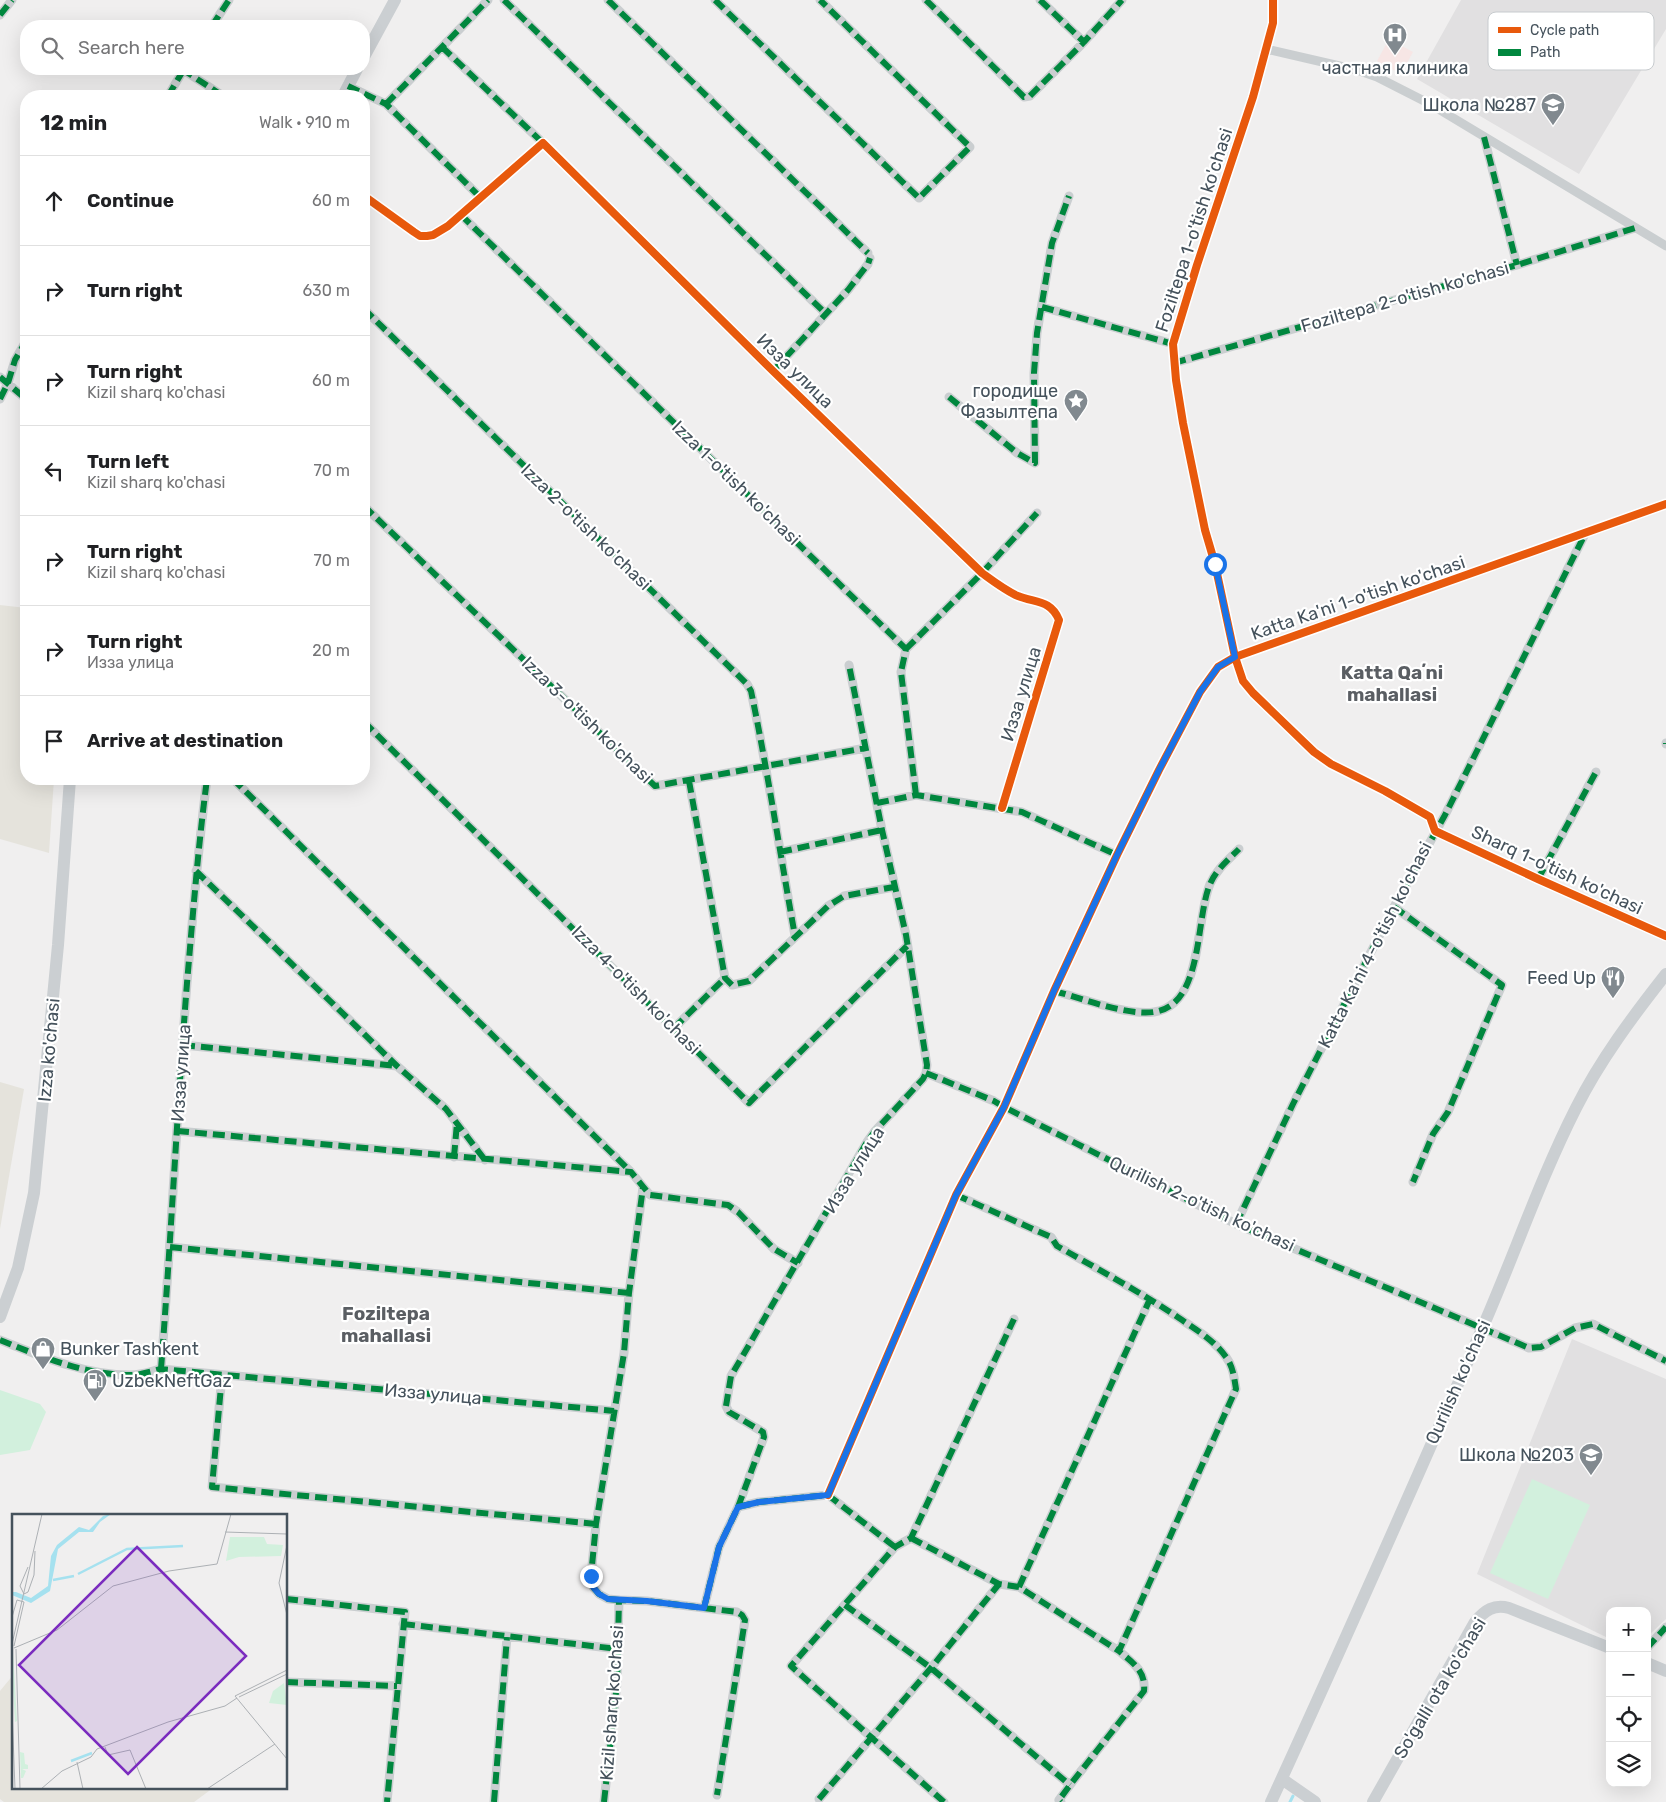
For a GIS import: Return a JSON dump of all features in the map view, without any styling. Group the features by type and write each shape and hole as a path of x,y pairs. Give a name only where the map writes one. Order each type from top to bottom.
{"street":[{"path":"0,15 12,0"},
{"path":"216,20 229,0"},
{"path":"370,46 395,0"},
{"path":"386,104 488,0"},
{"path":"504,0 825,313"},
{"path":"608,0 869,255 868,264 848,290 773,371"},
{"path":"715,0 919,198 970,146 820,0"},
{"path":"926,0 1024,97 1030,96 1084,42 1122,0"},
{"path":"1040,0 1084,42"},
{"name":"Foziltepa 1-o'tish ko'chasi","path":"1273,0 1273,23 1253,97 1196,266 1173,344 1174,362 1187,443 1205,530 1217,572 1235,657 1243,681 1314,752 1331,764 1385,791 1430,817 1435,830"},
{"name":"Изза улица","path":"442,47 543,143 773,371 982,573 1017,596 1049,605 1056,612 1060,620 1002,808"},
{"path":"1266,49 1365,72 1430,104 1666,246"},
{"path":"171,90 180,75"},
{"path":"192,75 214,90"},
{"path":"346,90 354,75"},
{"path":"370,99 386,104 481,198"},
{"path":"1484,137 1517,264"},
{"path":"370,200 420,236 433,235 461,215 543,143"},
{"path":"949,397 1017,453 1035,462 1034,373 1038,333 1052,243 1069,196"},
{"name":"Izza 1-o'tish ko'chasi","path":"461,215 906,649"},
{"name":"Foziltepa 2-o'tish ko'chasi","path":"1174,362 1517,264 1635,228"},
{"path":"1042,307 1173,344"},
{"name":"Izza 2-o'tish ko'chasi","path":"370,315 747,684 751,691 766,767 795,936"},
{"path":"0,399 4,380 20,351"},
{"path":"4,380 20,394"},
{"name":"Katta Ka'ni 1-o'tish ko'chasi","path":"828,1495 956,1195 1004,1107 1054,991 1159,770 1200,692 1218,667 1235,657 1666,504"},
{"name":"Izza 3-o'tish ko'chasi","path":"370,512 655,786 866,748"},
{"path":"916,795 901,672 906,649 982,573 1037,514"},
{"name":"Katta Ka'ni 4-o'tish ko'chasi","path":"1236,1224 1293,1104 1394,907 1445,815 1585,534"},
{"path":"849,665 907,946 927,1065 926,1073"},
{"name":"Izza 4-o'tish ko'chasi","path":"370,728 749,1102 907,946"},
{"path":"1538,879 1596,772"},
{"path":"689,781 725,978 732,985 748,981 828,906 844,896 894,887"},
{"name":"Izza ko'chasi","path":"0,1317 18,1268 34,1193 58,946 70,785"},
{"name":"Изза улица","path":"161,1369 182,1045 198,841 207,785"},
{"path":"239,785 631,1172 650,1196 728,1205 738,1212 774,1249 798,1263"},
{"path":"877,803 916,795 1022,812 1117,855"},
{"path":"780,852 882,830"},
{"name":"Sharq 1-o'tish ko'chasi","path":"1435,830 1538,879 1666,936"},
{"path":"1054,991 1109,1006 1143,1012 1154,1012 1168,1006 1182,992 1193,972 1202,915 1210,884 1219,869 1239,849"},
{"path":"196,871 396,1066 446,1109 485,1160"},
{"path":"1394,907 1502,985 1448,1112 1433,1134 1412,1182"},
{"name":"Qurilish ko'chasi","path":"1271,1802 1482,1328 1576,1106 1633,1015 1666,974"},
{"path":"674,1028 725,978"},
{"path":"182,1045 396,1066"},
{"name":"Изза улица","path":"738,1507 764,1437 763,1432 729,1412 726,1406 732,1376 867,1142 923,1079 926,1073"},
{"name":"Qurilish 2-o'tish ko'chasi","path":"926,1073 994,1100 1004,1107 1236,1224 1529,1348 1541,1347 1575,1328 1593,1324 1666,1361"},
{"path":"454,1157 457,1123"},
{"path":"177,1131 631,1172"},
{"path":"619,1600 608,1599 599,1594 593,1587 591,1576 596,1524 624,1353 629,1293 643,1187"},
{"path":"956,1195 1052,1237 1057,1246 1150,1299 1218,1347 1227,1358 1234,1373 1236,1389 1119,1651"},
{"path":"170,1248 629,1293"},
{"path":"1019,1588 1150,1299"},
{"path":"944,1802 791,1666 895,1547 911,1538 1014,1319"},
{"name":"Изза улица","path":"0,1340 60,1364 98,1372 132,1375 161,1369 614,1411"},
{"path":"222,1375 212,1487 596,1524"},
{"path":"704,1608 719,1547 738,1507 759,1502 828,1495 895,1547"},
{"path":"911,1538 999,1584 1019,1588 1119,1651 1139,1669 1145,1680 1144,1691 1070,1785 1059,1800 1061,1802"},
{"path":"819,1799 931,1668 999,1584"},
{"path":"288,1599 405,1612 387,1802"},
{"name":"Kizil sharq ko'chasi","path":"604,1802 617,1683 619,1600 647,1601 737,1612 745,1620 717,1795"},
{"path":"845,1605 931,1668 1070,1785"},
{"name":"So'galli ota ko'chasi","path":"1373,1802 1475,1622 1486,1610 1498,1606 1509,1608 1606,1646"},
{"path":"403,1624 618,1649"},
{"path":"1651,1644 1666,1627"},
{"path":"494,1802 507,1637"},
{"path":"1651,1665 1666,1671"},
{"path":"288,1682 397,1686"},
{"path":"1282,1779 1315,1802"}],"shaded area":[{"name":"Школа №287","path":"1461,0 1666,0 1666,29 1654,49 1654,12 1488,12 1488,70 1641,70 1579,174 1417,79"},
{"name":"частная клиника","path":"1389,39 1413,52 1401,74 1377,61"},
{"path":"0,605 20,607 20,785 54,785 49,853 0,839"},
{"path":"0,1082 24,1089 0,1229"},
{"name":"Школа №203","path":"1572,1339 1666,1379 1666,1619 1651,1633 1651,1607 1606,1607 1606,1637 1477,1574"},
{"path":"12,1676 12,1790 210,1790 194,1802 4,1802 0,1799 0,1691"}],"green space":[{"path":"0,1390 40,1404 46,1412 30,1450 0,1455"},
{"path":"1532,1479 1590,1505 1548,1599 1490,1573"}],"waterway":[{"path":"1290,1802 1293,1796"}],"marked path":[{"path":"0,15 12,0"},
{"path":"216,20 229,0"},
{"path":"386,104 488,0"},
{"path":"504,0 825,313"},
{"path":"608,0 868,253"},
{"path":"715,0 919,198 970,147 820,0"},
{"path":"926,0 1024,97 1030,96 1084,42 1122,0"},
{"path":"1040,0 1084,42"},
{"path":"442,47 543,143"},
{"path":"172,90 180,75"},
{"path":"191,75 214,90"},
{"path":"348,86 356,90"},
{"path":"370,96 386,104 481,198"},
{"path":"1484,137 1517,265"},
{"path":"949,397 1017,453 1035,463 1034,373 1037,333 1052,243 1069,196"},
{"path":"461,215 906,649 901,672 916,795"},
{"path":"1174,363 1517,265 1635,228"},
{"path":"773,371 848,290 868,264 870,258"},
{"path":"1042,307 1173,344"},
{"path":"370,315 747,684 751,691 757,721 795,936"},
{"path":"0,399 20,351"},
{"path":"0,377 20,394"},
{"path":"370,512 655,786 866,748"},
{"path":"906,649 982,573 1037,513"},
{"path":"1236,1224 1293,1104 1394,907 1445,815 1585,534"},
{"path":"738,1507 764,1437 763,1432 729,1412 726,1406 731,1376 867,1142 923,1079 926,1073 927,1065 906,935 882,830 849,665"},
{"path":"370,728 749,1103 907,946"},
{"path":"1538,879 1596,772"},
{"path":"689,781 725,978 732,985 749,981 828,906 844,896 894,887"},
{"path":"161,1369 187,983 206,785"},
{"path":"239,785 631,1172"},
{"path":"877,803 916,795 1022,812 1117,855"},
{"path":"780,852 882,830"},
{"path":"1054,991 1104,1006 1143,1013 1154,1012 1170,1006 1182,994 1190,978 1205,899 1210,884 1219,870 1239,849"},
{"path":"196,871 397,1066 446,1109 485,1160"},
{"path":"1394,907 1502,985 1448,1112 1433,1134 1413,1182"},
{"path":"674,1028 725,978"},
{"path":"183,1045 397,1066"},
{"path":"926,1073 994,1101 1236,1224 1529,1348 1541,1347 1575,1328 1593,1324 1666,1361"},
{"path":"454,1157 457,1123"},
{"path":"177,1131 631,1172 650,1195 728,1205 738,1212 774,1249 798,1263"},
{"path":"619,1600 608,1599 599,1594 593,1587 591,1576 596,1524 624,1353 629,1293 643,1187"},
{"path":"956,1195 1051,1237 1057,1246 1179,1318 1216,1345 1230,1364 1235,1380 1236,1389 1119,1651 1141,1673 1144,1691 1070,1785 1059,1800 1061,1802"},
{"path":"170,1247 629,1293"},
{"path":"1019,1587 1150,1299"},
{"path":"944,1802 791,1666 895,1547 911,1538 1014,1319"},
{"path":"0,1340 64,1364 114,1374 135,1375 161,1369 614,1411"},
{"path":"222,1375 212,1487 596,1524"},
{"path":"828,1495 895,1547"},
{"path":"704,1608 719,1547 738,1507 759,1502 828,1495"},
{"path":"911,1538 999,1584 1019,1587 1119,1651"},
{"path":"819,1799 931,1668 999,1584"},
{"path":"288,1599 405,1612 387,1802"},
{"path":"604,1802 617,1683 619,1600 647,1601 737,1612 745,1620 717,1795"},
{"path":"845,1605 931,1668 1070,1785"},
{"path":"403,1624 618,1649"},
{"path":"1651,1644 1666,1627"},
{"path":"494,1802 507,1637"},
{"path":"288,1682 397,1686"}],"cycle path":[{"path":"1273,0 1273,23 1253,97 1197,265 1173,344 1176,380 1183,423 1205,530 1215,564 1235,657 1243,681 1314,752 1331,764 1385,791 1430,817 1435,831 1666,936"},
{"path":"370,200 420,236 433,235 448,226 543,143 773,371 982,573 1013,594 1042,603 1052,609 1059,620 1002,808"},
{"path":"828,1495 956,1195 1004,1107 1054,991 1159,770 1200,692 1218,667 1235,657 1666,504"}],"place":[{"name":"частная клиника","path":"1395,56"},
{"name":"Школа №287","path":"1553,126"},
{"name":"городище Фазылтепа","path":"1076,422"},
{"name":"Feed Up","path":"1613,999"},
{"name":"Bunker Tashkent","path":"43,1370"},
{"name":"UzbekNeftGaz","path":"95,1402"},
{"name":"Школа №203","path":"1591,1476"}],"district":[{"name":"Katta Qaʼni mahallasi","path":"1392,683"},
{"name":"Foziltepa mahallasi","path":"386,1324"}],"route":[{"path":"591,1576 593,1587 599,1594 608,1599 647,1601 704,1608 719,1547 738,1507 759,1502 828,1495 956,1195 1004,1107 1054,991 1117,855 1200,692 1218,667 1235,657 1215,564"}]}
